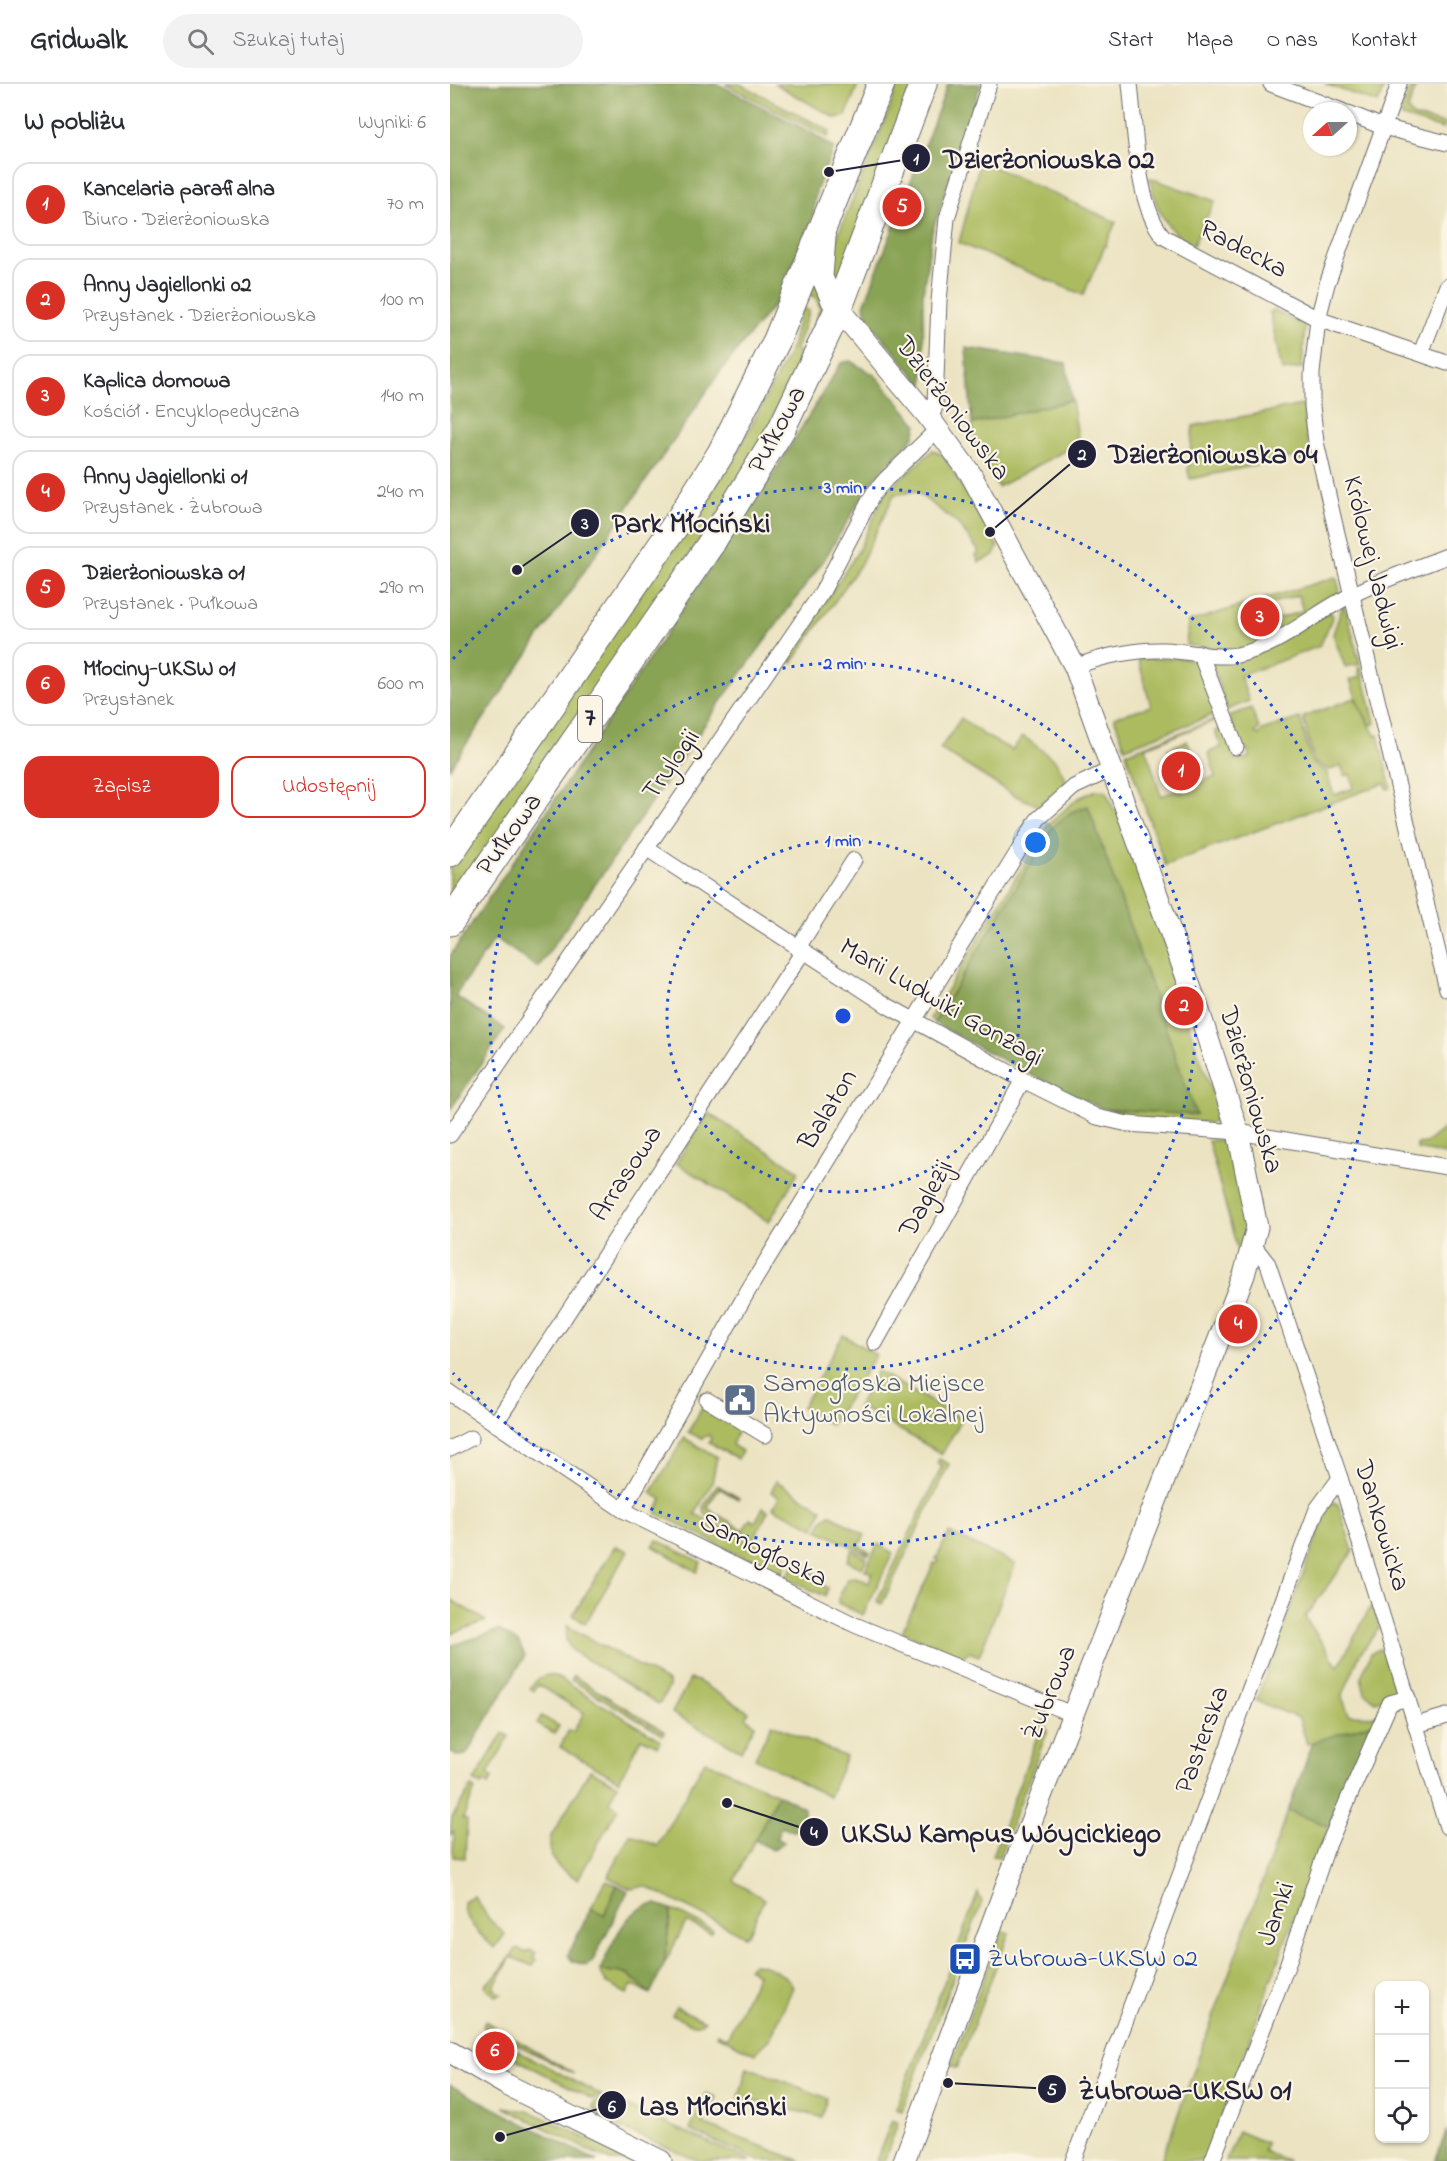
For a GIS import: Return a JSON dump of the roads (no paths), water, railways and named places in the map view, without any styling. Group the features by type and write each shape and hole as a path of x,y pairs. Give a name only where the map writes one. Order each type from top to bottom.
{"highway":[{"name":"Pułkowa","path":"450,853 708,474 766,365 828,220 882,84"},
{"name":"Pułkowa","path":"450,922 729,516 793,407 838,310 923,84"}],"street":[{"path":"933,422 939,301 947,218 989,84"},
{"name":"Radecka","path":"1130,84 1145,199 1151,219 1164,237 1318,319 1447,363"},
{"path":"1271,84 1318,102"},
{"name":"Królowej Jadwigi","path":"1399,84 1318,319 1312,373 1316,442 1447,989"},
{"path":"1357,117 1383,127 1447,143"},
{"name":"Dzierżoniowska","path":"828,220 822,277 828,294 838,310 933,422 970,473 1002,527 1075,667 1200,1014 1238,1132 1257,1227 1254,1246"},
{"path":"1421,353 1447,286"},
{"name":"Trylogii","path":"450,1134 822,592 873,494 933,422"},
{"path":"1075,667 1090,661 1137,652 1163,650 1230,656 1252,650 1290,633 1354,595 1447,556"},
{"path":"1200,654 1236,747"},
{"name":"Balaton","path":"623,1510 749,1289 1038,819 1074,787 1112,769"},
{"name":"Marii Ludwiki Gonzagi","path":"645,848 800,951 888,1006 1023,1080 1108,1120 1238,1132 1447,1167"},
{"name":"Arrasowa","path":"495,1424 800,951 854,860"},
{"name":"Daglezji","path":"875,1343 1023,1080"},
{"name":"Dankowicka","path":"1254,1246 1268,1264 1340,1478 1447,1827"},
{"name":"Żubrowa","path":"904,2161 1006,1886 1254,1246"},
{"name":"Samogłoska","path":"450,1393 623,1510 855,1625 1074,1714"},
{"path":"707,1400 765,1435"},
{"path":"450,1449 471,1438"},
{"name":"Pasterska","path":"1073,2161 1317,1509 1340,1478"},
{"name":"Jamki","path":"1212,2161 1287,1966 1326,1850 1390,1703 1408,1698"},
{"path":"1416,1725 1447,1716"},
{"path":"450,2052 507,2085 661,2161"}],"place":[{"name":"Dzierżoniowska 02","path":"829,172"},
{"name":"Dzierżoniowska 01","path":"902,207"},
{"name":"Dzierżoniowska 04","path":"990,532"},
{"name":"Park Młociński","path":"517,570"},
{"name":"Kaplica domowa","path":"1260,617"},
{"name":"Kancelaria parafialna","path":"1181,771"},
{"name":"Anny Jagiellonki 02","path":"1184,1006"},
{"name":"Anny Jagiellonki 01","path":"1238,1324"},
{"name":"Samogłoska Miejsce Aktywności Lokalnej","path":"740,1400"},
{"name":"UKSW Kampus Wóycickiego","path":"727,1803"},
{"name":"Żubrowa-UKSW 02","path":"965,1959"},
{"name":"Młociny-UKSW 01","path":"495,2051"},
{"name":"Żubrowa-UKSW 01","path":"948,2083"},
{"name":"Las Młociński","path":"500,2137"}]}
